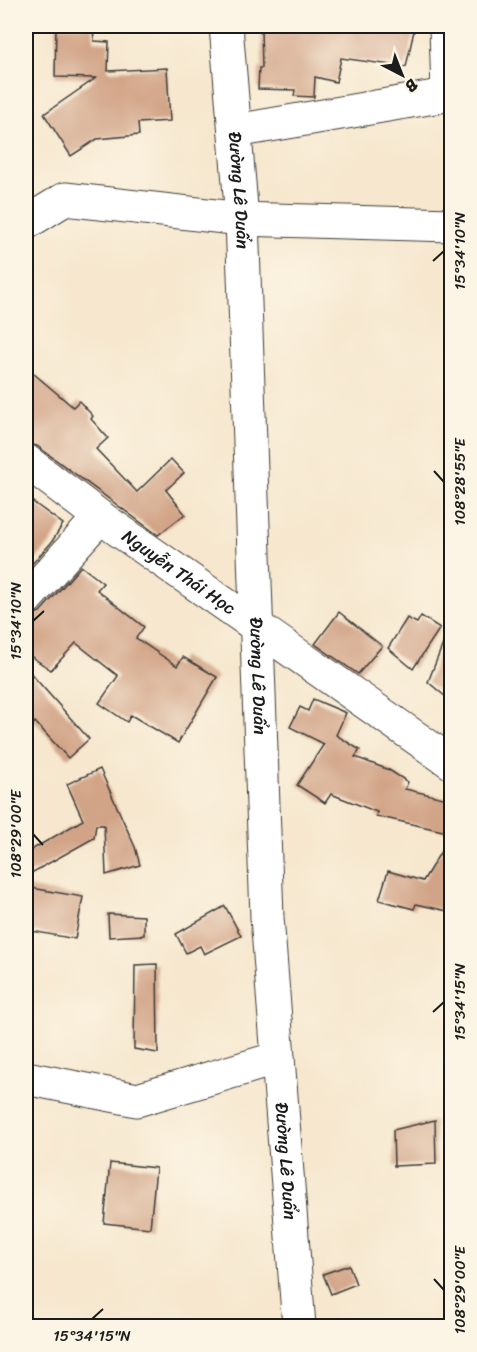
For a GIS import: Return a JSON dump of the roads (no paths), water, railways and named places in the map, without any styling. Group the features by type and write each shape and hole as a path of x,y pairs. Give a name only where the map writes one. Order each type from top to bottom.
{"street":[{"name":"Đường Lê Duẩn","path":"226,26 242,219 267,917 299,1326"},
{"path":"235,131 450,95 446,26"},
{"path":"26,223 65,199 242,219 452,225"},
{"name":"Nguyễn Thái Học","path":"26,461 100,517 452,763"},
{"path":"26,599 100,517"},
{"path":"26,1078 137,1100 278,1058"}]}
